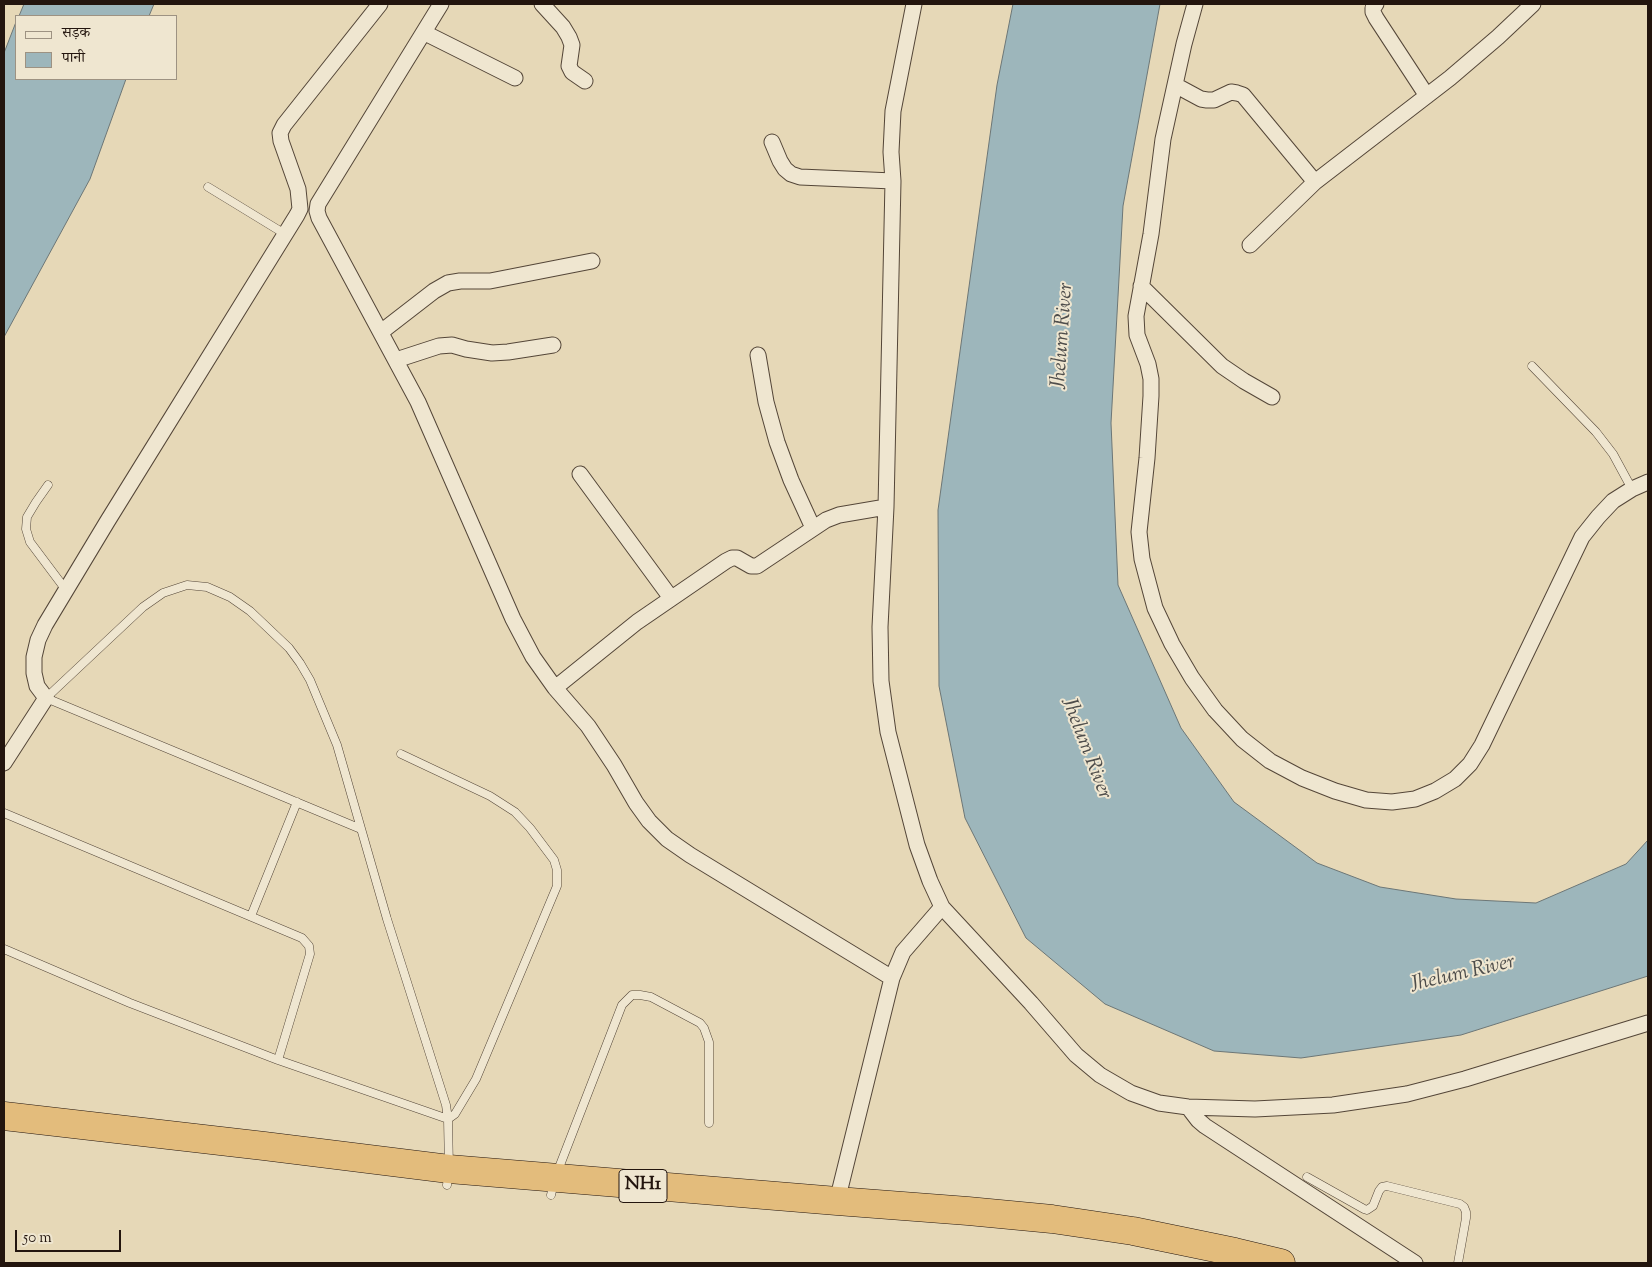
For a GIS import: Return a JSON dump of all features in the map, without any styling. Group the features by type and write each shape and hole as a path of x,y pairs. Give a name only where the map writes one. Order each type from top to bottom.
{"highway":[{"name":"NH1","path":"4,1116 264,1146 448,1177"},
{"name":"NH1","path":"4,1132 448,1177 1032,1232 1226,1259 1281,1263"},
{"name":"NH1","path":"553,1187 836,1202 1052,1219 1134,1231 1226,1259"}],"street":[{"path":"4,763 46,698 38,686 34,672 34,658 38,640 66,590 300,209 298,189 280,140 280,133 284,125 380,4"},
{"path":"441,4 425,33 318,204 317,211 322,225 418,402 513,619 533,657 555,688 588,726 649,821 666,839 690,855 892,978"},
{"path":"542,4 563,27 569,37 572,45 569,66 572,72 585,81"},
{"path":"914,4 893,111 891,152 893,181 886,507 880,627 881,681 888,732 917,845 930,882 942,907 1031,1003 1076,1055 1100,1075 1131,1093 1158,1102 1188,1107 1254,1109 1334,1105 1407,1094 1465,1079 1648,1024"},
{"path":"1195,4 1184,44 1164,139 1136,325 1139,343 1148,364 1151,379 1147,458 1139,532 1142,559 1155,608 1172,644 1192,678 1215,710 1242,739 1270,761 1302,778 1366,800 1392,802 1415,798 1435,791 1455,779 1470,764 1482,745 1582,537 1598,516 1613,501 1648,482"},
{"path":"1376,4 1373,12 1376,18 1427,96"},
{"path":"1250,246 1316,182 1427,96 1498,37 1533,4"},
{"path":"425,33 515,78"},
{"path":"1175,85 1207,100 1214,100 1231,92 1243,95 1316,182"},
{"path":"772,142 780,161 786,169 791,174 800,177 893,181"},
{"path":"381,332 434,291 448,283 490,281 592,261"},
{"path":"1141,286 1222,366 1272,397"},
{"path":"396,360 439,346 452,345 492,353 552,346"},
{"path":"758,355 766,402 778,442 791,480 813,528"},
{"path":"580,474 672,598"},
{"path":"555,688 637,622 726,561 737,558 751,566 757,566 826,520 839,515 886,507"},
{"path":"836,1202 892,978 903,952 942,907"},
{"path":"1188,1107 1205,1126 1415,1263"}],"lane":[{"path":"208,187 285,234"},
{"path":"1532,366 1596,432 1612,454 1632,489"},
{"path":"48,485 27,517 26,529 30,542 66,590"},
{"path":"361,829 46,698 143,607 163,593 187,585 207,587 230,598 250,611 289,648 310,680 337,745 387,919 446,1105 448,1119 448,1177"},
{"path":"401,754 490,796 515,812 530,828 554,860 557,870 558,886 476,1079 455,1114 448,1119"},
{"path":"251,916 297,802"},
{"path":"4,812 302,938 309,946 310,954 278,1060"},
{"path":"4,949 130,1003 278,1060 448,1119"},
{"path":"553,1187 622,1005 632,995 640,994 651,997 700,1023 704,1028 709,1042 709,1123"},
{"path":"1308,1177 1367,1210 1373,1206 1382,1187 1387,1186 1460,1204 1464,1207 1466,1218 1458,1263"}],"water":[{"path":"24,4 154,4 149,15 19,15"},
{"name":"Jhelum River","path":"1013,4 1160,4 1123,206 1111,423 1118,585 1181,728 1234,802 1317,863 1380,887 1456,899 1536,903 1626,864 1648,840 1648,976 1461,1035 1301,1058 1214,1051 1105,1004 1026,938 965,818 939,686 938,510 997,85"},
{"path":"15,25 15,80 126,80 90,179 4,337 4,53"}]}
